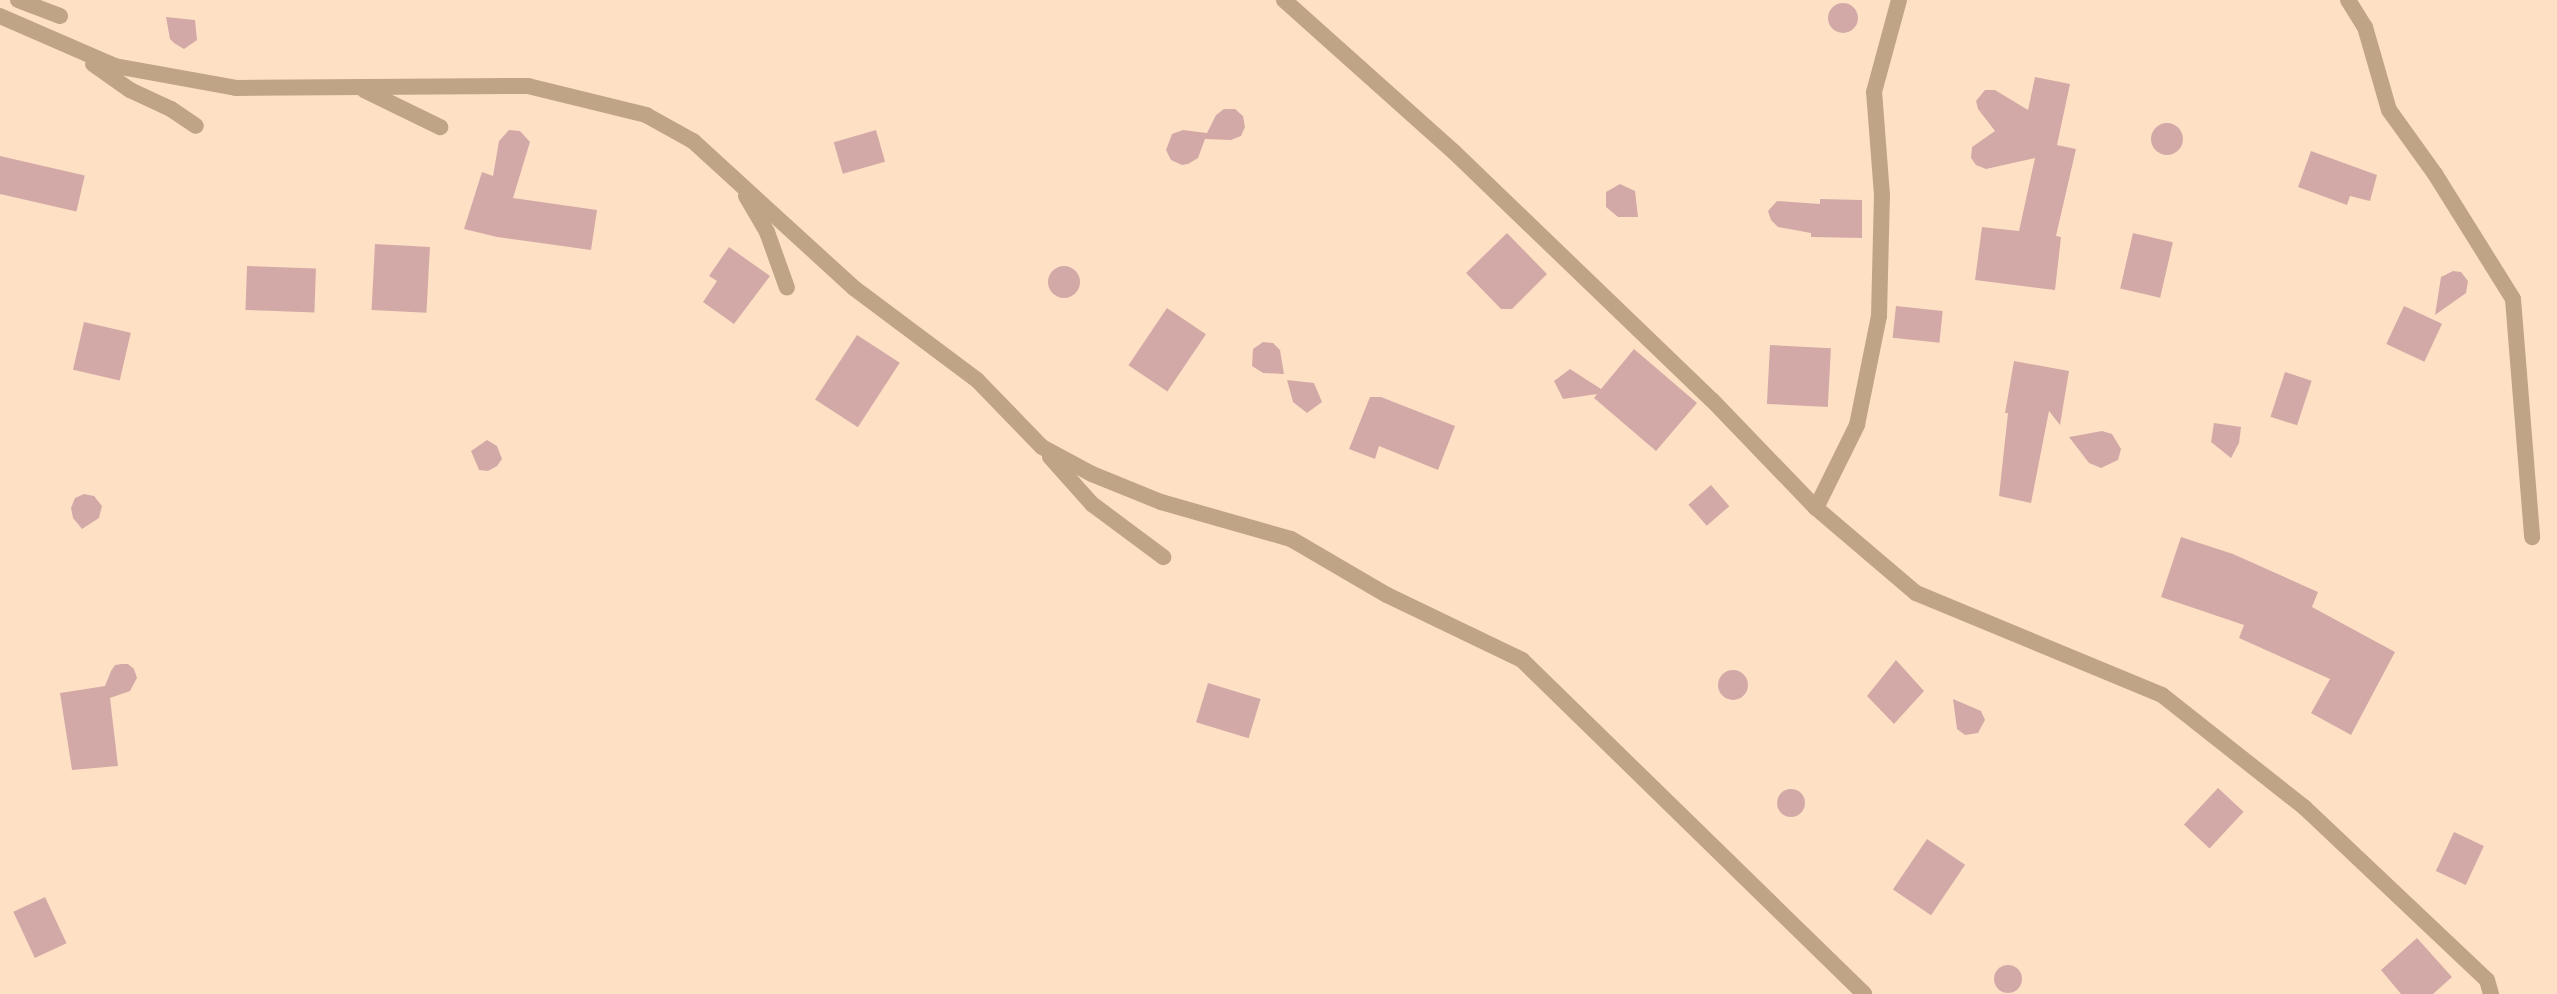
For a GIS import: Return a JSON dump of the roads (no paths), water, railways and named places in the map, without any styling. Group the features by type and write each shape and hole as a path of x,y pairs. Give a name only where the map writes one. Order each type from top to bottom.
{"street":[{"path":"18,0 60,16"},
{"path":"1284,0 1454,152 1712,400 1816,508 1916,592 2162,695 2305,808 2487,980 2491,994"},
{"path":"1816,508 1857,425 1879,316 1882,195 1874,92 1899,0"},
{"path":"2349,0 2365,27 2389,110 2435,174 2513,299 2532,537"},
{"path":"0,16 115,66 236,88 355,85 528,87 646,115 693,141 854,288 977,380 1042,447 1092,504 1163,557"},
{"path":"60,41 130,90 171,109 196,126"},
{"path":"355,85 440,127"},
{"path":"736,180 767,232 787,288"},
{"path":"1042,447 1092,474 1161,502 1291,539 1387,595 1522,660 1864,994"}]}
